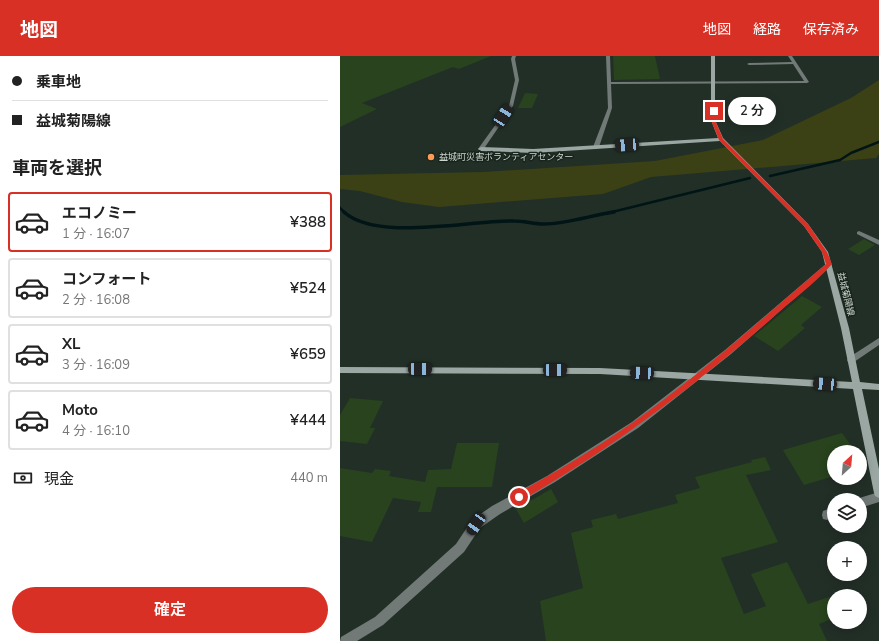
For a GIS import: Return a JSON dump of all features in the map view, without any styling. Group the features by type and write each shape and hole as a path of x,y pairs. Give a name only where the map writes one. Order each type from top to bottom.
{"street":[{"path":"514,56 513,59 517,80 510,106 481,149 533,151 721,139"},
{"path":"596,147 610,108 608,56"},
{"name":"益城菊陽線","path":"713,56 713,120 721,139 806,225 825,252 857,386 877,477 879,493"},
{"path":"609,83 807,82 790,56"},
{"path":"749,64 794,63"},
{"path":"859,233 879,242"},
{"path":"345,641 379,621 460,548 476,524 496,510 550,480 635,425 728,352 829,264"},
{"path":"851,360 879,342"},
{"path":"341,372 600,371 698,375 879,387"},
{"path":"867,501 879,497"}],"green space":[{"path":"879,80 879,154 876,158 651,177 603,194 439,207 402,202 360,191 340,189 340,175 483,172 655,161 763,140 851,98"}],"building":[{"path":"340,56 491,56 459,69 453,67 362,103 377,109 340,127"},
{"path":"613,56 655,56 660,79 614,80"},
{"path":"525,93 538,94 532,108 518,108"},
{"path":"864,239 875,245 859,255 848,249"},
{"path":"802,296 822,307 801,325 805,328 778,351 754,336"},
{"path":"350,398 383,401 370,428 375,428 367,444 340,441 340,415"},
{"path":"842,433 851,445 827,445 827,478 804,485 783,450"},
{"path":"457,443 499,443 492,487 437,487 431,512 418,512 421,502 393,498 372,542 340,536 340,468 372,473 375,469 391,471 389,476 425,482 428,470 451,469"},
{"path":"765,457 771,470 746,475 778,542 721,558 744,614 766,606 751,574 787,562 808,604 827,598 827,621 819,624 827,641 546,641 540,601 583,588 571,533 593,527 591,520 616,514 618,519 678,503 675,495 700,488 695,477 752,462 751,460"},
{"path":"551,489 558,502 524,523 516,509"}],"waterway":[{"path":"770,176 840,160 851,153 879,142"},
{"path":"608,213 750,178"},
{"path":"340,208 344,212"},
{"path":"344,212 359,221 378,226 401,228 514,221 552,224 614,212"}],"place":[{"name":"益城町災害ボランティアセンター","path":"431,157"}],"route":[{"path":"519,497 550,480 635,425 728,352 829,264 825,252 806,225 721,139 713,120 714,111"}]}
